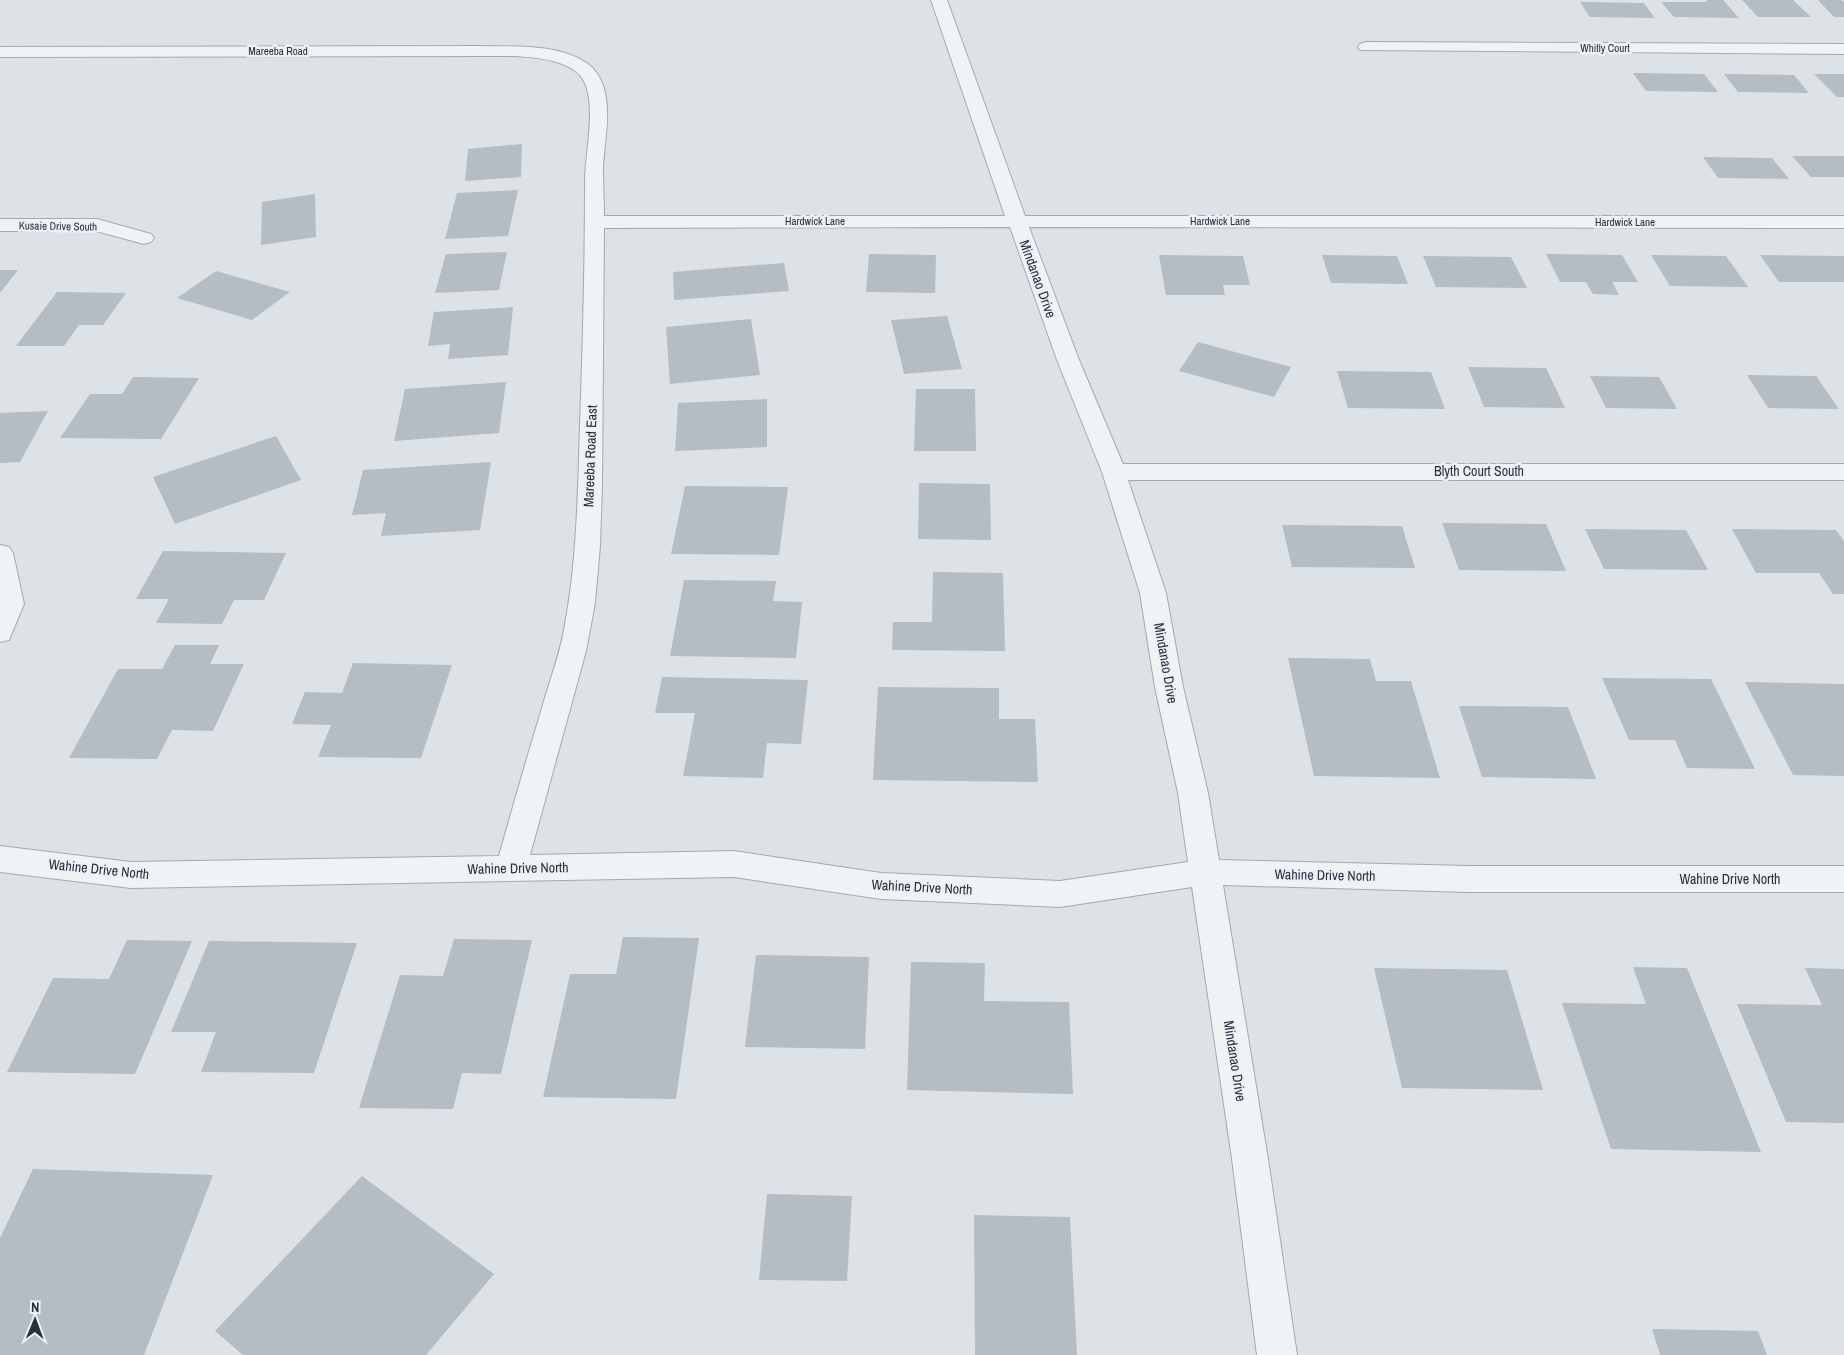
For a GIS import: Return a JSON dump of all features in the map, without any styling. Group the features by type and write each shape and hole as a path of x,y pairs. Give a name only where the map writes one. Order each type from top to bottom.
{"street":[{"name":"Mindanao Drive","path":"939,0 1068,360 1114,472 1154,594 1169,687 1193,793 1206,872 1250,1159 1277,1355"},
{"name":"Whitly Court","path":"1366,47 1844,49"},
{"name":"Mareeba Road","path":"0,52 479,51 534,53 555,56"},
{"name":"Mareeba Road East","path":"512,868 577,632 585,566 591,463 595,222 593,168 597,128 596,93 591,77 580,67 555,56"},
{"name":"Hardwick Lane","path":"595,222 1844,222"},
{"name":"Kusaie Drive South","path":"0,225 97,226 144,238"},
{"name":"Blyth Court South","path":"1114,472 1844,472"},
{"path":"0,553 11,604 0,633"},
{"name":"Wahine Drive North","path":"0,859 131,876 734,864 881,886 1060,894 1206,872 1468,878 1844,879"}],"building":[{"path":"1706,0 1723,0 1739,18 1674,17 1661,2 1707,2"},
{"path":"1742,0 1793,0 1811,17 1758,17"},
{"path":"1818,0 1841,0 1844,2 1844,17 1834,17"},
{"path":"1580,2 1644,3 1655,18 1590,17"},
{"path":"1633,73 1704,74 1718,92 1646,91"},
{"path":"1724,74 1794,75 1809,93 1738,92"},
{"path":"1814,74 1844,74 1844,97 1837,97"},
{"path":"522,144 521,177 465,181 468,149"},
{"path":"1792,156 1844,156 1844,177 1811,177"},
{"path":"1703,157 1772,158 1789,179 1718,178"},
{"path":"518,190 508,236 445,239 457,193"},
{"path":"315,194 316,237 261,245 262,202"},
{"path":"507,252 499,290 435,293 446,254"},
{"path":"869,254 936,255 935,293 866,292"},
{"path":"1546,254 1622,255 1638,282 1612,282 1619,295 1593,294 1586,282 1560,282"},
{"path":"1159,255 1243,256 1250,285 1223,285 1225,295 1166,295"},
{"path":"1322,255 1397,256 1408,284 1331,283"},
{"path":"1651,255 1726,256 1748,287 1670,286"},
{"path":"1760,255 1844,256 1844,282 1779,282"},
{"path":"1423,256 1511,257 1527,288 1436,287"},
{"path":"784,263 789,291 674,300 673,272"},
{"path":"0,270 18,270 0,293"},
{"path":"216,271 290,292 252,320 177,298"},
{"path":"57,292 126,293 103,325 79,325 64,346 16,346"},
{"path":"513,307 508,355 448,359 450,344 428,346 434,312"},
{"path":"947,316 962,369 904,374 891,320"},
{"path":"751,319 760,375 670,384 666,327"},
{"path":"1198,342 1291,367 1274,397 1179,371"},
{"path":"1468,367 1546,368 1565,408 1484,407"},
{"path":"1337,371 1431,372 1445,409 1348,408"},
{"path":"1747,375 1816,376 1839,409 1768,408"},
{"path":"1590,376 1659,377 1677,409 1606,408"},
{"path":"133,377 199,378 161,439 60,438 90,394 122,394"},
{"path":"506,382 499,433 394,441 405,389"},
{"path":"916,389 975,389 976,451 914,451"},
{"path":"767,399 767,447 675,451 678,403"},
{"path":"48,411 20,462 0,463 0,413"},
{"path":"276,436 301,480 175,524 153,477"},
{"path":"491,462 480,530 381,536 386,513 352,515 363,470"},
{"path":"919,483 990,484 991,540 918,539"},
{"path":"685,486 788,487 779,555 671,554"},
{"path":"1442,523 1546,524 1566,571 1459,570"},
{"path":"1282,525 1402,526 1415,568 1292,567"},
{"path":"1585,529 1686,530 1708,570 1604,569"},
{"path":"1732,529 1836,530 1844,541 1844,594 1833,594 1819,573 1756,573"},
{"path":"163,551 286,553 264,600 234,600 222,624 156,623 169,599 136,599"},
{"path":"933,572 1003,573 1005,651 892,650 893,622 932,622"},
{"path":"684,580 776,581 773,601 802,602 796,658 670,656"},
{"path":"175,645 219,645 210,664 244,664 213,731 172,730 157,759 69,758 118,669 162,669"},
{"path":"1288,658 1370,659 1376,681 1411,681 1440,778 1314,776"},
{"path":"353,663 452,665 421,758 318,757 331,725 292,724 305,692 342,693"},
{"path":"662,677 808,680 801,744 767,743 763,778 683,776 695,713 655,713"},
{"path":"1602,678 1711,679 1755,769 1687,768 1675,740 1629,740"},
{"path":"1745,682 1844,684 1844,776 1793,775"},
{"path":"878,687 999,688 999,719 1035,719 1038,782 873,780"},
{"path":"1459,706 1568,707 1596,779 1482,777"},
{"path":"623,937 699,938 676,1099 543,1097 570,974 616,974"},
{"path":"454,939 532,940 501,1074 462,1073 453,1109 359,1108 400,975 443,976"},
{"path":"127,940 192,941 135,1074 7,1072 53,978 109,979"},
{"path":"209,941 357,943 314,1073 201,1072 216,1032 171,1032"},
{"path":"756,955 869,957 865,1049 745,1047"},
{"path":"911,962 985,963 984,1001 1069,1002 1073,1094 907,1090"},
{"path":"1633,967 1687,968 1761,1152 1611,1149 1562,1003 1646,1004"},
{"path":"1374,968 1507,970 1543,1090 1402,1088"},
{"path":"1805,968 1844,969 1844,1123 1786,1122 1737,1004 1822,1005"},
{"path":"33,1169 213,1175 144,1355 0,1355 0,1238"},
{"path":"362,1176 494,1274 426,1355 243,1355 215,1331"},
{"path":"767,1194 852,1196 847,1281 759,1280"},
{"path":"974,1215 1070,1217 1077,1355 975,1355"},
{"path":"1652,1329 1758,1331 1767,1355 1660,1355"}]}
